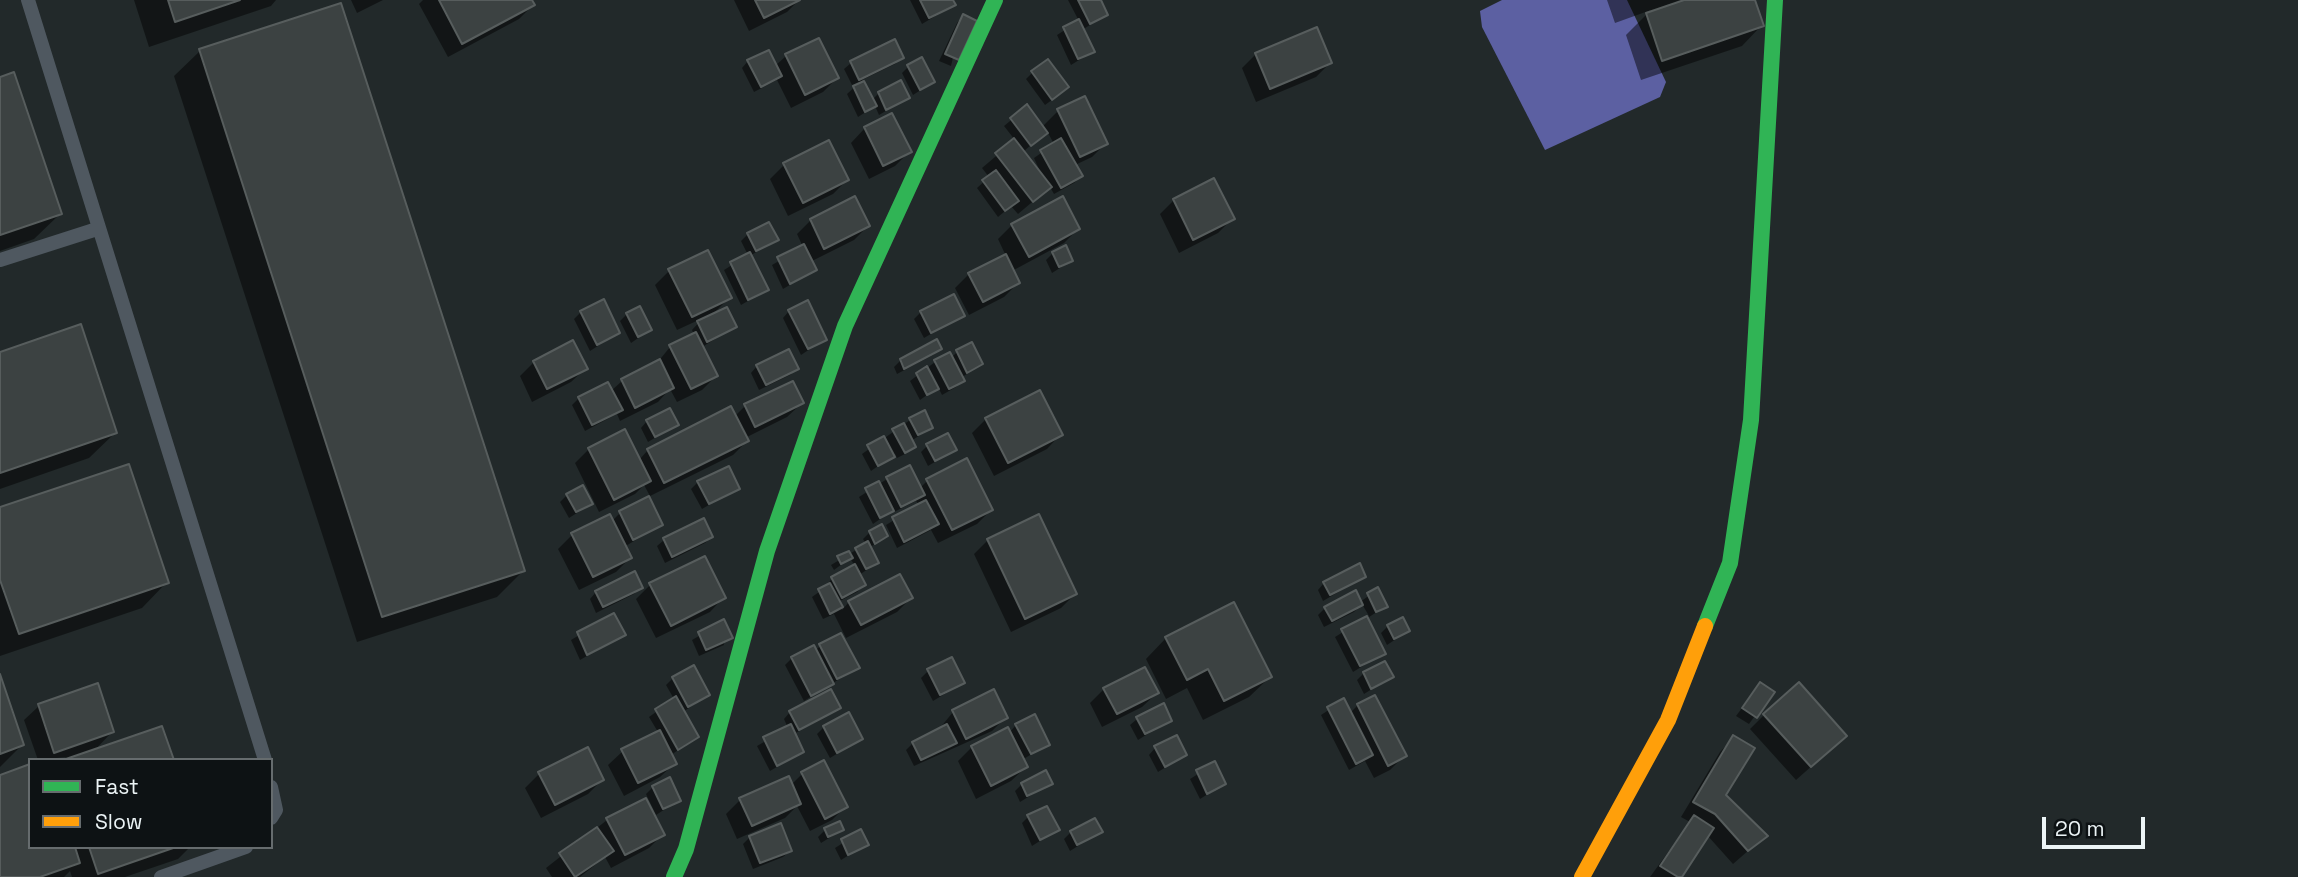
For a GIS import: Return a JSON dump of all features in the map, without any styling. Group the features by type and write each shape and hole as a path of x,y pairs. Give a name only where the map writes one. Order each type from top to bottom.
{"street":[{"path":"674,877 685,849 767,551 845,326 995,0"},
{"path":"1582,877 1668,720 1730,563 1751,420 1774,0"}],"lane":[{"path":"28,0 97,229 264,758"},
{"path":"0,260 97,229"},
{"path":"273,796 276,810 273,815"},
{"path":"162,877 240,849"}],"water":[{"path":"1502,0 1627,0 1666,82 1660,97 1545,150 1482,27 1480,11"}],"building":[{"path":"168,0 240,0 175,22"},
{"path":"439,0 532,0 535,5 462,44"},
{"path":"755,0 800,0 764,18"},
{"path":"920,0 953,0 956,5 929,18"},
{"path":"1078,0 1101,0 1108,15 1090,24"},
{"path":"1684,0 1755,0 1764,26 1662,61 1646,13"},
{"path":"341,3 525,571 382,617 199,49"},
{"path":"963,14 977,21 959,60 945,54"},
{"path":"1079,19 1095,52 1078,59 1063,27"},
{"path":"1317,27 1332,63 1270,89 1255,53"},
{"path":"819,38 839,78 805,95 785,54"},
{"path":"895,39 904,58 859,80 850,61"},
{"path":"769,50 782,76 761,87 747,60"},
{"path":"922,57 935,82 920,90 907,65"},
{"path":"1048,59 1069,87 1052,100 1031,71"},
{"path":"14,72 62,214 0,235 0,77"},
{"path":"901,80 910,98 886,110 878,92"},
{"path":"864,81 877,106 865,112 853,86"},
{"path":"1085,96 1108,144 1080,157 1057,109"},
{"path":"1027,104 1048,133 1031,146 1010,118"},
{"path":"892,113 912,152 883,166 864,127"},
{"path":"1014,138 1052,187 1033,202 995,153"},
{"path":"1061,138 1083,176 1061,188 1040,150"},
{"path":"829,140 849,180 803,203 783,163"},
{"path":"996,170 1019,201 1005,211 982,180"},
{"path":"1214,178 1235,219 1193,240 1173,199"},
{"path":"855,196 870,226 824,249 810,219"},
{"path":"1063,196 1080,229 1029,257 1011,224"},
{"path":"769,222 779,240 756,251 747,233"},
{"path":"804,244 817,270 790,284 777,257"},
{"path":"1066,245 1073,261 1059,267 1052,252"},
{"path":"708,250 732,298 692,317 668,269"},
{"path":"750,252 769,290 748,300 730,262"},
{"path":"1006,254 1020,283 983,302 968,273"},
{"path":"954,294 965,316 931,333 920,311"},
{"path":"604,299 620,333 597,345 580,311"},
{"path":"808,300 827,340 808,349 788,310"},
{"path":"640,306 652,330 638,337 626,313"},
{"path":"727,307 737,327 707,342 697,321"},
{"path":"81,324 117,433 0,473 0,352"},
{"path":"696,332 718,376 691,389 669,345"},
{"path":"937,339 942,349 904,369 900,359"},
{"path":"573,340 588,369 547,389 533,361"},
{"path":"972,342 983,364 967,373 956,350"},
{"path":"789,349 799,369 766,385 756,365"},
{"path":"950,352 965,381 949,389 934,360"},
{"path":"660,359 674,388 635,408 621,379"},
{"path":"927,366 939,389 927,395 916,373"},
{"path":"793,381 804,403 755,427 744,404"},
{"path":"608,382 623,410 592,425 578,397"},
{"path":"1040,390 1063,435 1008,463 985,418"},
{"path":"731,406 749,441 664,483 647,449"},
{"path":"670,408 679,425 655,437 646,420"},
{"path":"925,410 933,428 918,435 909,418"},
{"path":"904,423 916,447 905,453 892,429"},
{"path":"625,429 651,481 614,500 588,448"},
{"path":"948,433 957,450 935,461 926,444"},
{"path":"884,436 895,457 878,466 867,445"},
{"path":"967,458 993,510 952,530 926,479"},
{"path":"129,464 169,583 19,634 0,580 0,507"},
{"path":"910,465 925,495 901,507 886,477"},
{"path":"729,466 740,489 709,504 697,481"},
{"path":"879,481 894,511 880,518 865,488"},
{"path":"583,485 593,504 576,512 566,494"},
{"path":"649,496 663,525 633,540 619,511"},
{"path":"926,500 939,524 904,542 892,517"},
{"path":"610,514 632,558 593,577 571,533"},
{"path":"1039,514 1077,594 1025,619 987,539"},
{"path":"704,518 713,537 672,557 663,538"},
{"path":"882,524 888,536 875,544 869,531"},
{"path":"868,541 879,563 866,569 855,548"},
{"path":"849,551 853,558 841,564 837,556"},
{"path":"705,556 726,598 671,626 649,583"},
{"path":"1360,563 1366,577 1330,595 1323,582"},
{"path":"855,564 866,585 842,598 831,577"},
{"path":"635,571 643,588 603,607 595,591"},
{"path":"900,574 913,598 861,625 848,601"},
{"path":"830,583 843,607 830,614 818,589"},
{"path":"1378,587 1388,607 1376,612 1367,593"},
{"path":"1356,590 1363,605 1332,621 1324,607"},
{"path":"1234,602 1272,677 1224,701 1208,669 1187,680 1165,637"},
{"path":"614,613 626,635 587,655 577,632"},
{"path":"1367,616 1386,654 1360,666 1341,629"},
{"path":"1403,617 1410,631 1394,639 1387,625"},
{"path":"724,619 733,638 706,650 698,632"},
{"path":"841,633 860,668 837,679 819,644"},
{"path":"814,645 834,684 811,696 791,657"},
{"path":"952,657 965,683 940,695 927,669"},
{"path":"1385,661 1394,677 1371,689 1363,672"},
{"path":"694,665 710,695 688,707 672,677"},
{"path":"1145,667 1159,693 1117,714 1103,688"},
{"path":"0,674 24,745 0,754"},
{"path":"1760,682 1775,692 1757,718 1742,708"},
{"path":"1799,682 1847,736 1811,767 1763,714"},
{"path":"98,683 114,732 54,753 38,704"},
{"path":"831,689 841,708 799,730 789,711"},
{"path":"994,689 1008,718 966,739 952,710"},
{"path":"1375,695 1407,756 1388,766 1357,704"},
{"path":"676,696 699,737 678,750 655,709"},
{"path":"1344,698 1373,755 1356,764 1327,707"},
{"path":"1164,703 1172,721 1145,734 1136,717"},
{"path":"849,712 863,739 837,753 823,726"},
{"path":"1035,714 1050,745 1031,754 1015,724"},
{"path":"791,724 804,752 777,766 763,737"},
{"path":"947,724 957,743 921,760 912,742"},
{"path":"162,726 173,758 69,758"},
{"path":"1008,727 1028,767 991,786 971,746"},
{"path":"660,730 677,764 638,783 621,749"},
{"path":"1177,735 1187,755 1165,767 1154,746"},
{"path":"1733,735 1755,748 1726,795 1768,836 1748,851 1715,814 1693,802"},
{"path":"588,747 604,780 555,805 538,772"},
{"path":"824,760 848,807 825,819 801,772"},
{"path":"1215,761 1226,784 1207,794 1196,770"},
{"path":"28,765 28,849 76,849 80,863 40,877 0,877 0,775"},
{"path":"1046,770 1053,784 1027,796 1021,783"},
{"path":"789,776 801,804 752,826 739,798"},
{"path":"670,777 681,801 663,809 652,786"},
{"path":"646,798 665,835 625,855 606,818"},
{"path":"1047,806 1060,830 1040,840 1027,815"},
{"path":"1694,815 1714,828 1682,877 1678,877 1660,866"},
{"path":"1095,818 1103,832 1077,845 1070,831"},
{"path":"840,821 844,830 828,837 824,828"},
{"path":"781,823 792,851 760,863 749,836"},
{"path":"597,827 614,851 575,877 559,853"},
{"path":"861,829 869,845 848,855 841,839"},
{"path":"90,849 170,849 98,874"}],"traffic: fast":[{"path":"674,877 686,849 767,551 845,326 995,0"},
{"path":"1705,626 1730,563 1751,420 1775,0"}],"traffic: slow":[{"path":"1582,877 1668,720 1705,626"}]}
